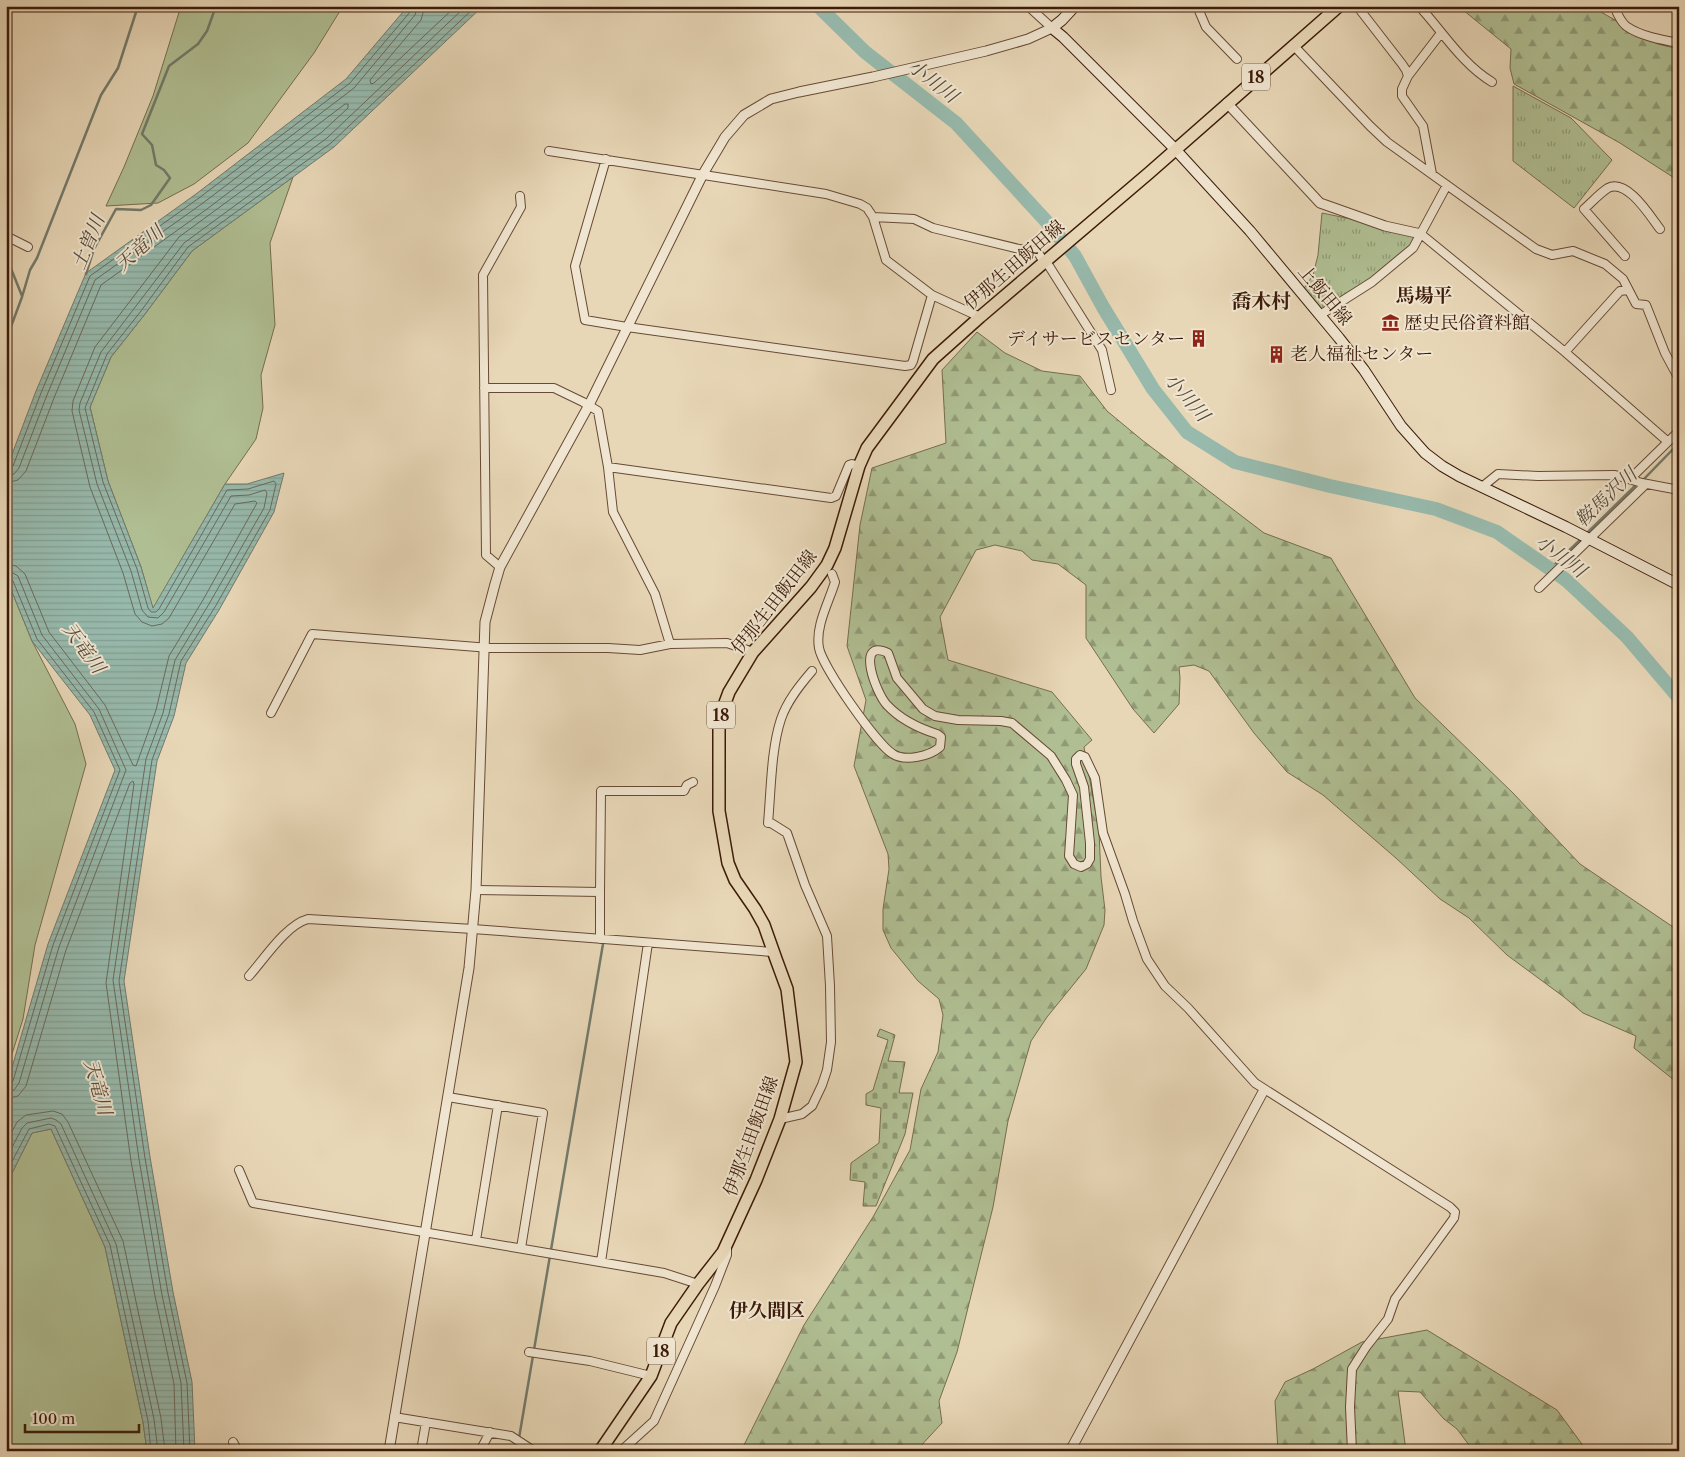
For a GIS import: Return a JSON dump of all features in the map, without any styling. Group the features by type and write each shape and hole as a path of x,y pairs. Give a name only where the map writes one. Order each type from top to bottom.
{"main road":[{"path":"1052,28 1075,6"},
{"name":"伊那生田飯田線","path":"600,1451 651,1376 671,1323 727,1245 756,1180 780,1119 796,1062 787,989 764,925 735,880 728,863 719,812 720,729 722,711 729,692 753,652 811,587 827,566 835,548 859,466 867,448 933,359 980,317 1047,262 1338,6"},
{"name":"上飯田線","path":"1052,28 1063,36 1175,150 1250,231 1364,370 1401,426 1414,442 1442,466 1679,585"}],"street":[{"path":"389,1451 469,968 476,890 486,622 500,567 589,405 703,174 733,125 758,105 785,95 935,63 1014,43 1052,28 1028,6"},
{"path":"1197,6 1206,27 1238,59"},
{"path":"1357,6 1402,64 1408,76"},
{"path":"1420,6 1441,33 1473,67 1492,82"},
{"path":"1614,6 1618,17 1626,26 1655,37 1679,43"},
{"path":"1432,174 1423,126 1402,96 1402,89 1408,76 1441,33"},
{"path":"1293,45 1387,142 1536,249 1552,255 1572,251 1605,264 1624,279 1636,304 1646,305 1665,353 1679,378"},
{"path":"1227,103 1320,203 1385,226 1421,234 1565,352 1667,441"},
{"path":"549,151 826,194 860,204 868,208 873,217 886,260 932,296 980,317"},
{"path":"606,160 575,266 585,320 905,366 911,365 913,361 932,296"},
{"path":"1320,315 1372,282 1413,248 1447,185"},
{"path":"1625,256 1584,209 1608,188 1618,186 1627,189 1660,229"},
{"path":"500,567 486,555 483,275 521,207 520,196"},
{"path":"873,217 914,219 933,228 1018,249 1037,251 1047,262 1102,350 1111,390"},
{"path":"6,236 28,247"},
{"path":"6,289 6,302"},
{"path":"1565,352 1620,291 1628,290"},
{"path":"484,388 554,388 589,405 598,412 608,468 613,512 654,594 670,644"},
{"path":"1630,478 1679,431"},
{"path":"608,468 831,498 836,496 848,465 859,466"},
{"path":"1482,487 1498,474 1538,476 1615,475 1646,484 1679,490"},
{"path":"1541,587 1646,484"},
{"path":"832,574 836,582 818,634 819,649 822,658 884,747 893,755 902,758 910,757 934,752 940,747 941,737 904,721 885,704 872,674 870,659 871,654 875,650 888,653 897,678 924,710 935,716 958,720 1012,723 1051,756 1073,795 1069,856 1074,864 1081,867 1087,864 1090,859 1090,843 1084,787 1076,764 1076,758 1080,755 1085,757 1095,778 1103,833 1147,959 1165,986 1188,1008 1255,1083 1455,1212 1454,1218 1396,1299 1388,1319 1352,1369 1350,1383 1352,1451"},
{"path":"271,713 312,634 484,648 608,648 640,650 670,644 728,643 753,652"},
{"path":"780,1119 802,1114 812,1106 827,1070 831,1042 827,936 805,885 787,833 771,822 768,823 774,752 781,719 795,692 812,671"},
{"path":"600,939 601,792 684,791 693,782"},
{"path":"476,890 600,892"},
{"path":"250,976 291,928 301,921 308,919 473,929 773,952"},
{"path":"601,1262 648,943"},
{"path":"1070,1451 1264,1090"},
{"path":"448,1097 543,1113 521,1248"},
{"path":"476,1240 498,1105"},
{"path":"239,1170 253,1203 664,1273 698,1284"},
{"path":"621,1451 654,1420 715,1286 727,1255 727,1245"},
{"path":"532,1353 590,1361 651,1376"},
{"path":"394,1417 490,1432 519,1440 534,1451"},
{"path":"421,1451 426,1422"},
{"path":"480,1451 490,1432"},
{"path":"233,1442 238,1451"}],"green space":[{"path":"181,6 343,6 314,53 248,143 194,184 158,203 106,206 153,96"},
{"path":"1458,6 1594,6 1599,11 1658,44 1679,49 1679,181 1620,143 1514,84 1510,68 1511,49"},
{"path":"1513,86 1571,118 1612,160 1574,208 1513,161"},
{"path":"293,177 270,243 275,325 261,375 263,408 256,439 225,484 153,609 141,567 108,481 90,407 111,357 192,251"},
{"path":"1322,213 1419,235 1412,249 1320,315 1303,290 1313,275 1318,255"},
{"path":"977,332 1005,353 1042,371 1080,376 1107,411 1264,533 1331,558 1415,698 1513,793 1580,864 1679,931 1679,1084 1634,1048 1636,1036 1583,1013 1507,955 1469,918 1440,899 1323,795 1287,772 1254,733 1209,671 1194,665 1179,667 1179,704 1154,733 1133,709 1086,638 1086,585 1058,564 1032,560 1022,551 995,545 976,550 940,617 948,660 1052,692 1092,740 1084,747 1099,831 1105,910 1104,925 1086,969 1047,1017 1031,1041 1008,1121 993,1207 957,1352 939,1401 942,1423 916,1451 865,1451 854,1446 851,1451 741,1451 804,1325 873,1217 910,1150 921,1089 938,1052 943,1015 939,999 918,981 891,948 883,930 883,909 889,869 888,854 854,766 866,700 847,646 860,525 872,468 946,443 942,370"},
{"path":"6,577 32,641 75,724 86,764 35,945 23,1019 6,1073"},
{"path":"880,1029 895,1035 888,1061 905,1062 899,1093 913,1093 905,1134 876,1206 863,1206 865,1182 850,1180 851,1163 879,1143 881,1108 866,1105 866,1094 873,1090 888,1040 877,1036"},
{"path":"51,1129 105,1247 143,1422 147,1451 6,1451 6,1185 32,1133"},
{"path":"1427,1330 1557,1410 1587,1451 1481,1451 1469,1445 1457,1429 1444,1419 1420,1392 1398,1391 1406,1451 1278,1451 1275,1401 1285,1382 1362,1342"}],"water":[{"name":"天竜川","path":"408,6 483,6 334,147 192,251 111,357 90,407 108,481 141,567 153,608 225,484 247,484 284,473 274,512 219,610 186,663 174,716 157,761 124,981 150,1157 173,1292 192,1382 195,1451 147,1451 143,1422 105,1247 51,1129 32,1133 6,1185 6,1088 48,944 115,770 90,715 32,641 6,577 6,470 36,391 86,273 196,194 346,79"}],"waterway":[{"path":"6,340 30,270 37,258 101,95 118,68 138,6"},
{"name":"土曽川","path":"86,274 94,249 116,209 141,210 151,205 170,178 164,170 156,165 152,145 142,134 169,66 198,44 207,31 216,6"},
{"name":"小川川","path":"818,6 865,52 956,123 1046,221 1075,256 1103,307 1153,389 1187,432 1235,462 1330,486 1436,509 1497,532 1566,580 1627,637 1679,698"},
{"path":"6,256 22,296"},
{"name":"鞍馬沢川","path":"1642,481 1679,443"},
{"name":"鞍馬沢川","path":"1586,534 1637,484"},
{"name":"鞍馬沢川","path":"1550,569 1582,538"},
{"path":"519,1438 603,944"},
{"path":"516,1451 518,1444"}],"place":[{"name":"歴史民俗資料館","path":"1390,323"},
{"name":"デイサービスセンター","path":"1199,339"},
{"name":"老人福祉センター","path":"1276,354"}],"district":[{"name":"馬場平","path":"1424,295"},
{"name":"喬木村","path":"1261,301"},
{"name":"伊久間区","path":"767,1310"}]}
